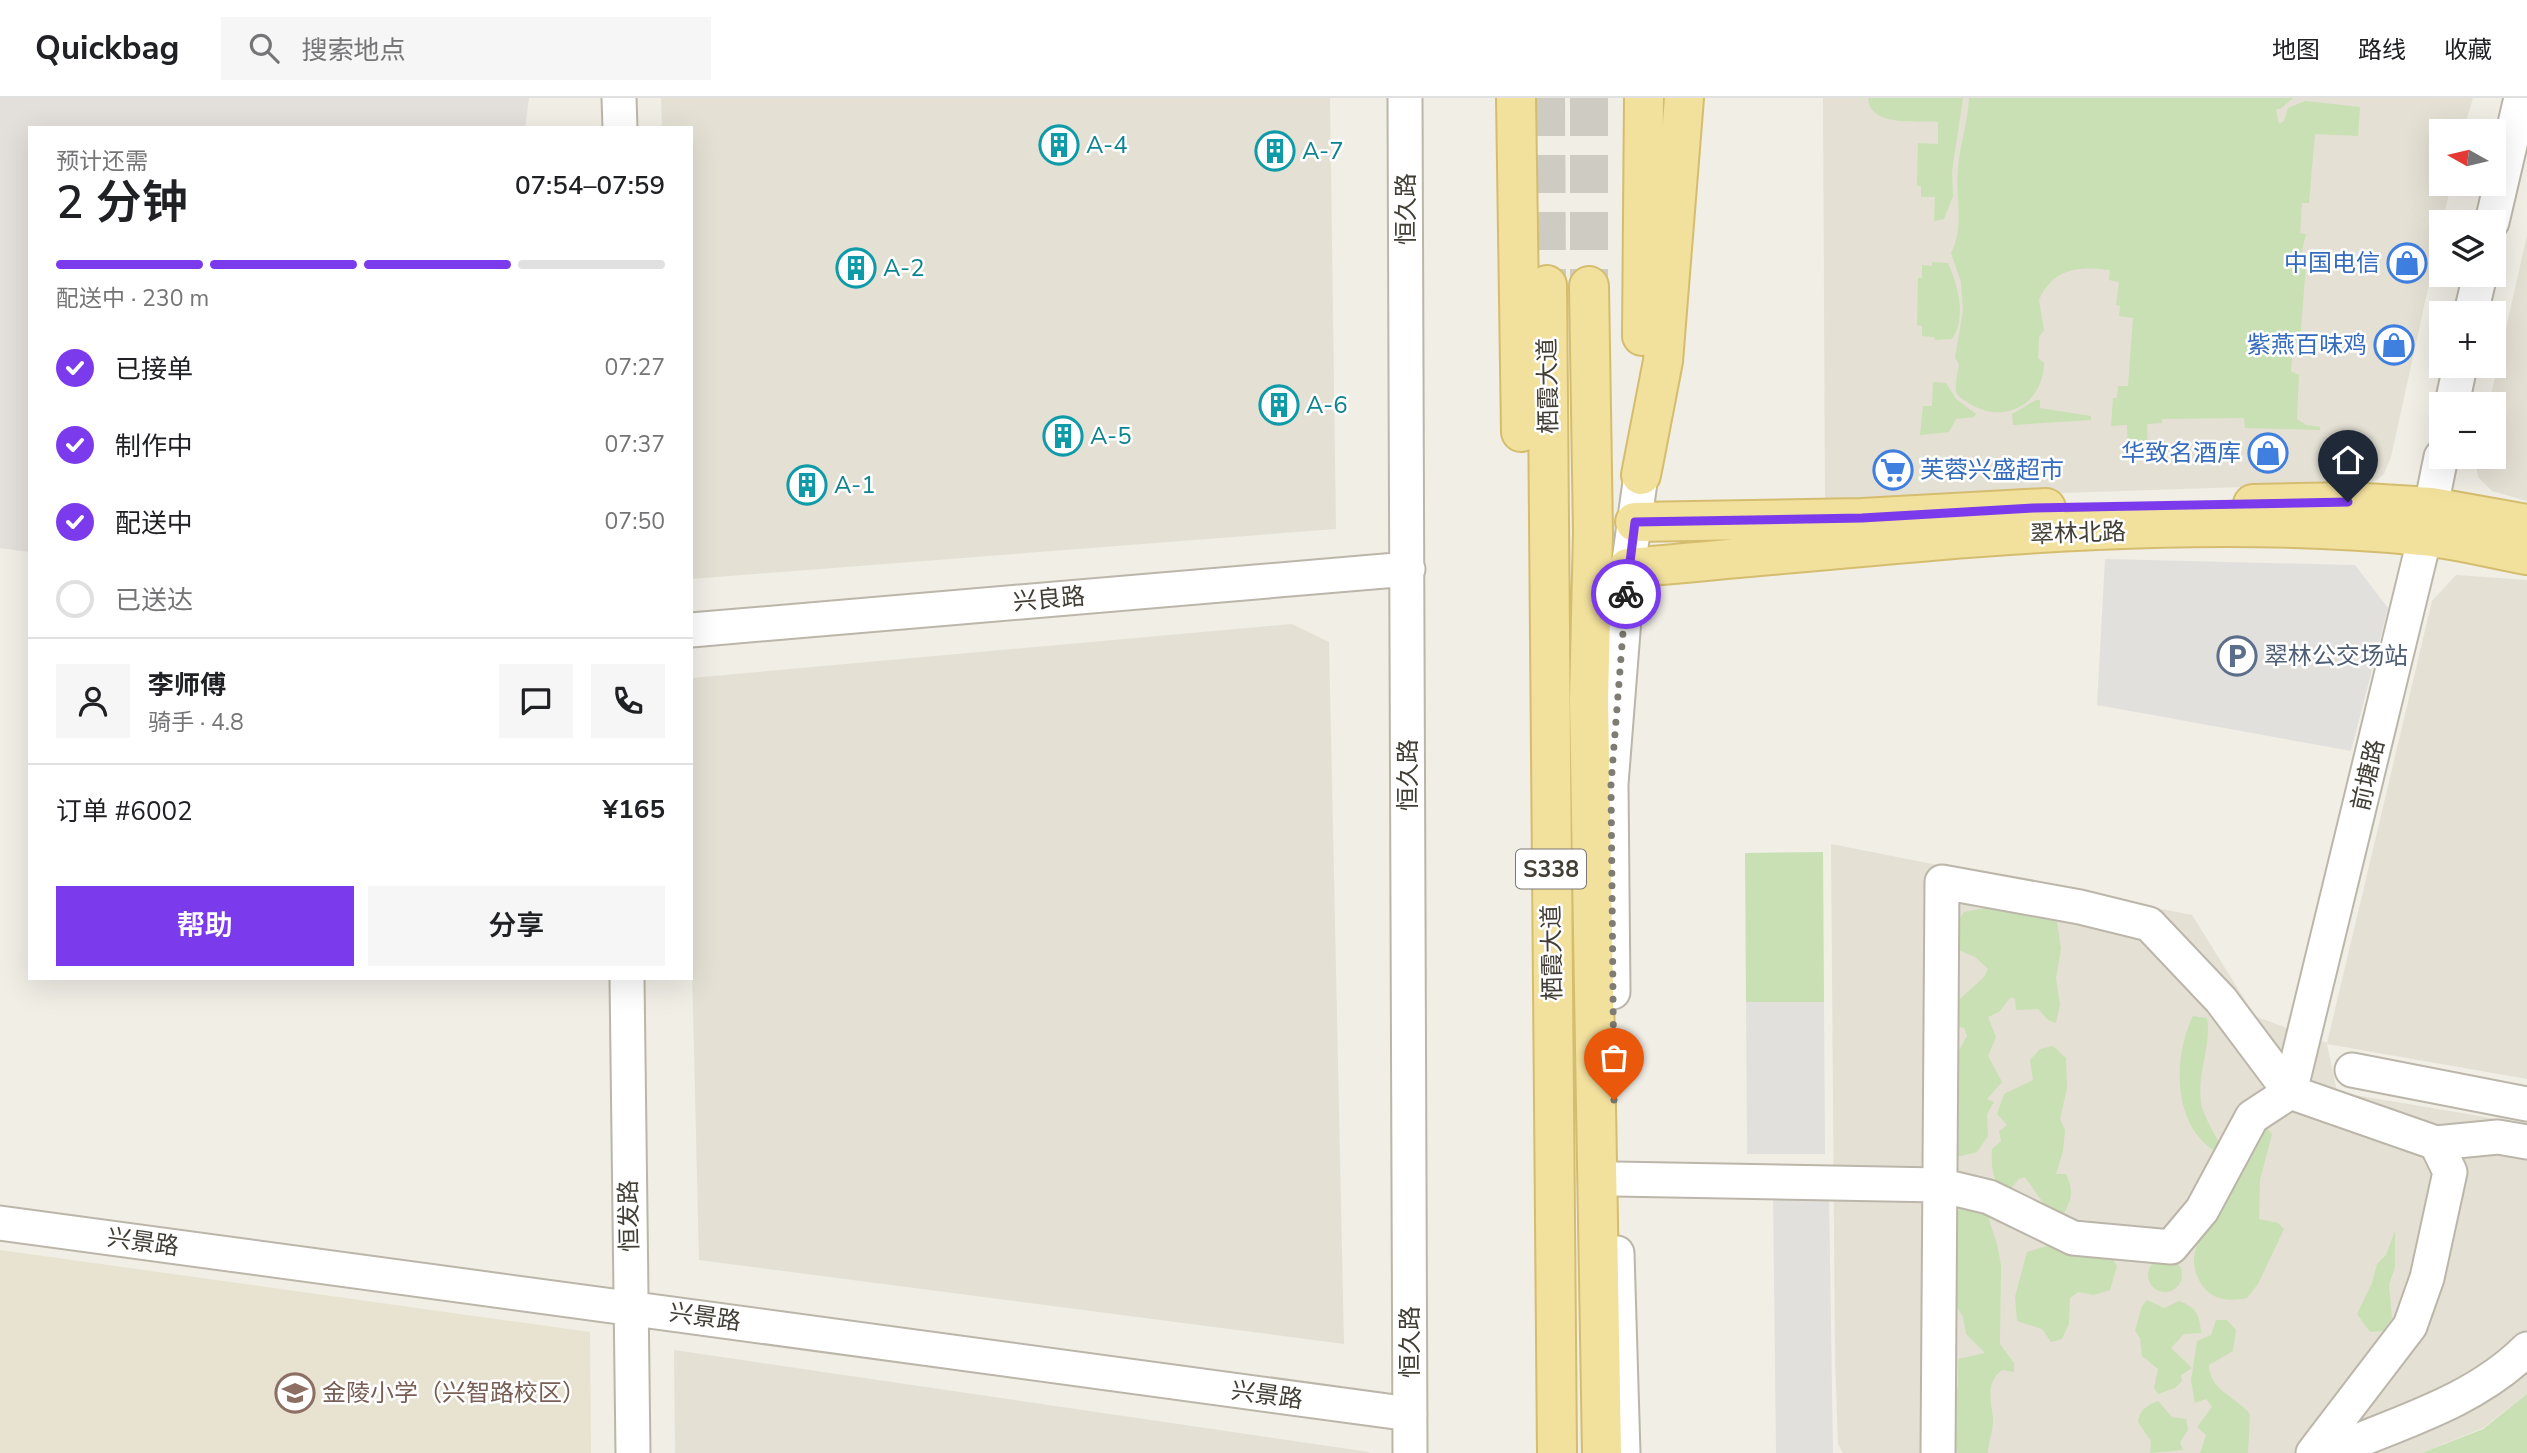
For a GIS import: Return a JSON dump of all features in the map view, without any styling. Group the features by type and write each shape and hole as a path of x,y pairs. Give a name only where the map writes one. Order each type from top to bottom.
{"main road":[{"path":"1516,98 1524,632 1552,875"},
{"path":"1641,475 1644,98"},
{"path":"1641,475 1663,361 1684,98"},
{"name":"栖霞大道","path":"1547,285 1557,1453"},
{"name":"栖霞大道","path":"1589,286 1593,533 1589,699 1602,1453"},
{"name":"翠林北路","path":"1635,522 1862,518 2074,507 2348,502 2428,521 2527,555"},
{"name":"翠林北路","path":"1628,568 2041,533 2428,521 2527,524"}],"street":[{"path":"619,98 620,126"},
{"name":"恒久路","path":"1405,98 1410,1453"},
{"path":"2495,210 2521,98"},
{"name":"前塘路","path":"2290,1092 2439,469"},
{"path":"1623,1453 1615,1179 1611,784 1628,568 1641,475"},
{"name":"兴良路","path":"693,630 1408,569"},
{"path":"1938,1453 1942,882 2080,907 2150,925 2221,1000 2290,1092 2436,1143 2498,1137 2527,1142"},
{"name":"恒发路","path":"627,980 633,1453"},
{"path":"2352,1070 2527,1104"},
{"path":"1615,1179 1939,1185 1989,1198 2073,1238 2171,1247 2202,1210 2252,1116 2290,1092"},
{"path":"2313,1453 2410,1326 2427,1278 2450,1172 2436,1143"},
{"name":"兴景路","path":"0,1223 1410,1415"},
{"path":"2328,1453 2474,1392 2506,1370 2527,1349"}],"shaded area":[{"path":"0,98 529,98 525,126 28,126 28,552 0,548"},
{"path":"661,98 1330,98 1336,529 693,579 693,126 662,126"},
{"path":"1823,98 2473,98 2467,119 2429,119 2429,196 2448,196 2445,210 2429,210 2429,284 2391,457 2384,474 2377,480 2365,483 1825,501"},
{"path":"2527,235 2527,501 2492,491 2478,477 2477,469 2506,469 2506,392 2492,392 2495,378 2506,378 2506,328"},
{"name":"翠林公交场站","path":"2105,559 2355,565 2388,608 2351,751 2097,705"},
{"path":"2456,575 2527,580 2527,1079 2327,1044 2337,1092 2527,1124 2527,1394 2483,1428 2422,1453 1843,1453 1838,1444 1835,1359 1831,844 2192,915 2255,1016 2327,1043 2432,601"},
{"path":"1292,624 1329,642 1344,1344 699,1260 692,980 693,678"},
{"path":"1746,1002 1824,1002 1825,1154 1747,1154"},
{"path":"1829,1193 1833,1453 1776,1453 1773,1194"},
{"name":"金陵小学（兴智路校区）","path":"0,1250 590,1332 591,1453 0,1453"},
{"path":"674,1350 1369,1452 1369,1453 675,1453"}],"green space":[{"path":"1868,98 1963,98 1952,171 1953,196 1944,219 1934,221 1935,197 1921,197 1921,186 1917,186 1918,143 1938,144 1938,122 1886,118 1871,108"},
{"path":"1969,98 2293,98 2280,109 2276,109 2279,124 2284,121 2288,108 2305,101 2360,107 2358,136 2315,134 2309,203 2302,203 2300,233 2306,234 2302,250 2306,264 2300,343 2293,343 2291,371 2299,375 2297,419 2306,425 2320,427 2320,430 2245,428 2244,418 2162,419 2162,423 2147,424 2148,455 2128,455 2127,425 2111,426 2113,398 2117,398 2118,386 2128,386 2133,318 2119,316 2120,306 2116,305 2119,282 2109,280 2110,270 2078,269 2059,275 2045,289 2039,300 2044,330 2039,337 2038,358 2044,363 2042,378 2028,401 2006,412 1994,412 1980,409 1958,396 1956,387 1959,364 1955,358 1963,310 1961,282 1951,253 1958,232 1957,179"},
{"path":"1932,262 1948,263 1958,291 1959,321 1952,339 1935,340 1934,337 1922,336 1922,326 1917,325 1918,278 1922,278 1922,265 1932,266"},
{"path":"1933,382 1946,383 1956,399 1976,414 1974,417 1956,419 1949,432 1920,435 1923,406 1932,406"},
{"path":"2040,400 2040,408 2091,416 2091,420 2013,425 2012,414"},
{"path":"1823,852 1824,1002 1746,1002 1745,853"},
{"path":"1990,907 2027,912 2057,922 2061,949 2056,978 2060,1005 2056,1023 2048,1020 2038,1009 2016,1010 2015,999 2011,997 1999,1012 1988,1017 1996,1037 1988,1056 2002,1082 1987,1099 1994,1102 1987,1114 1988,1136 1977,1152 1953,1158 1952,1151 1959,1142 1950,1132 1948,1056 1959,1050 1967,1036 1964,1028 1951,1025 1950,1008 1984,977 1988,969 1975,957 1954,948 1956,924 1964,912"},
{"path":"2193,1016 2207,1018 2200,1096 2204,1112 2221,1148 2215,1151 2201,1139 2191,1125 2180,1089 2182,1050"},
{"path":"2053,1046 2066,1058 2067,1088 2060,1119 2065,1130 2063,1151 2056,1174 2066,1174 2071,1194 2064,1213 2051,1216 2041,1211 2044,1204 2025,1177 2019,1179 2006,1194 2001,1189 1993,1174 1992,1149 2001,1141 1999,1131 2007,1125 1997,1114 2004,1094 2033,1080 2030,1060 2040,1049"},
{"path":"2263,1123 2272,1134 2260,1180 2259,1219 2278,1223 2284,1229 2258,1284 2247,1298 2220,1298 2210,1294 2197,1276 2194,1260 2197,1246 2212,1211"},
{"path":"1963,1204 1985,1207 1997,1244 2001,1265 2000,1344 2014,1363 2014,1372 2002,1370 1991,1387 1993,1422 1988,1453 1958,1453 1953,1443 1957,1426 1947,1421 1958,1386 1958,1359 1985,1353 1966,1334 1963,1317 1953,1301 1955,1215"},
{"path":"2395,1231 2395,1267 2389,1285 2392,1318 2383,1331 2370,1332 2357,1314 2372,1283 2377,1264 2386,1255"},
{"path":"2057,1243 2111,1257 2117,1266 2110,1290 2094,1295 2078,1292 2070,1298 2069,1323 2062,1339 2051,1342 2042,1329 2017,1321 2015,1297 2027,1252"},
{"path":"2165,1258 2177,1263 2182,1275 2177,1287 2165,1292 2153,1287 2148,1275 2153,1263"},
{"path":"2147,1300 2164,1308 2179,1301 2185,1303 2196,1312 2201,1333 2184,1334 2171,1348 2192,1368 2181,1375 2182,1381 2175,1388 2158,1394 2154,1388 2158,1369 2142,1356 2140,1338 2135,1331 2142,1306"},
{"path":"2216,1320 2227,1320 2236,1330 2233,1351 2209,1365 2210,1374 2218,1387 2250,1414 2248,1453 2200,1453 2206,1435 2197,1427 2212,1407 2206,1399 2195,1403 2191,1381 2197,1341 2211,1335"},
{"path":"2527,1394 2527,1453 2422,1453 2483,1429"},
{"path":"2158,1401 2172,1417 2186,1419 2188,1430 2180,1442 2183,1450 2150,1453 2151,1441 2138,1422 2145,1408"}],"tunnel":[{"path":"1546,98 1547,285"},
{"path":"1589,98 1589,286"}],"way so far":[{"path":"1614,1100 1611,784 1626,594"}],"place":[{"name":"A-4","path":"1059,145"},
{"name":"A-7","path":"1275,151"},
{"name":"中国电信","path":"2407,263"},
{"name":"A-2","path":"856,268"},
{"name":"紫燕百味鸡","path":"2394,345"},
{"name":"A-6","path":"1279,405"},
{"name":"A-5","path":"1063,436"},
{"name":"华致名酒库","path":"2268,453"},
{"name":"芙蓉兴盛超市","path":"1893,470"},
{"name":"A-1","path":"807,485"},
{"name":"翠林公交场站","path":"2237,656"},
{"name":"金陵小学（兴智路校区）","path":"295,1393"}],"route":[{"path":"1626,594 1635,522 1862,518 2033,508 2348,502"}]}
